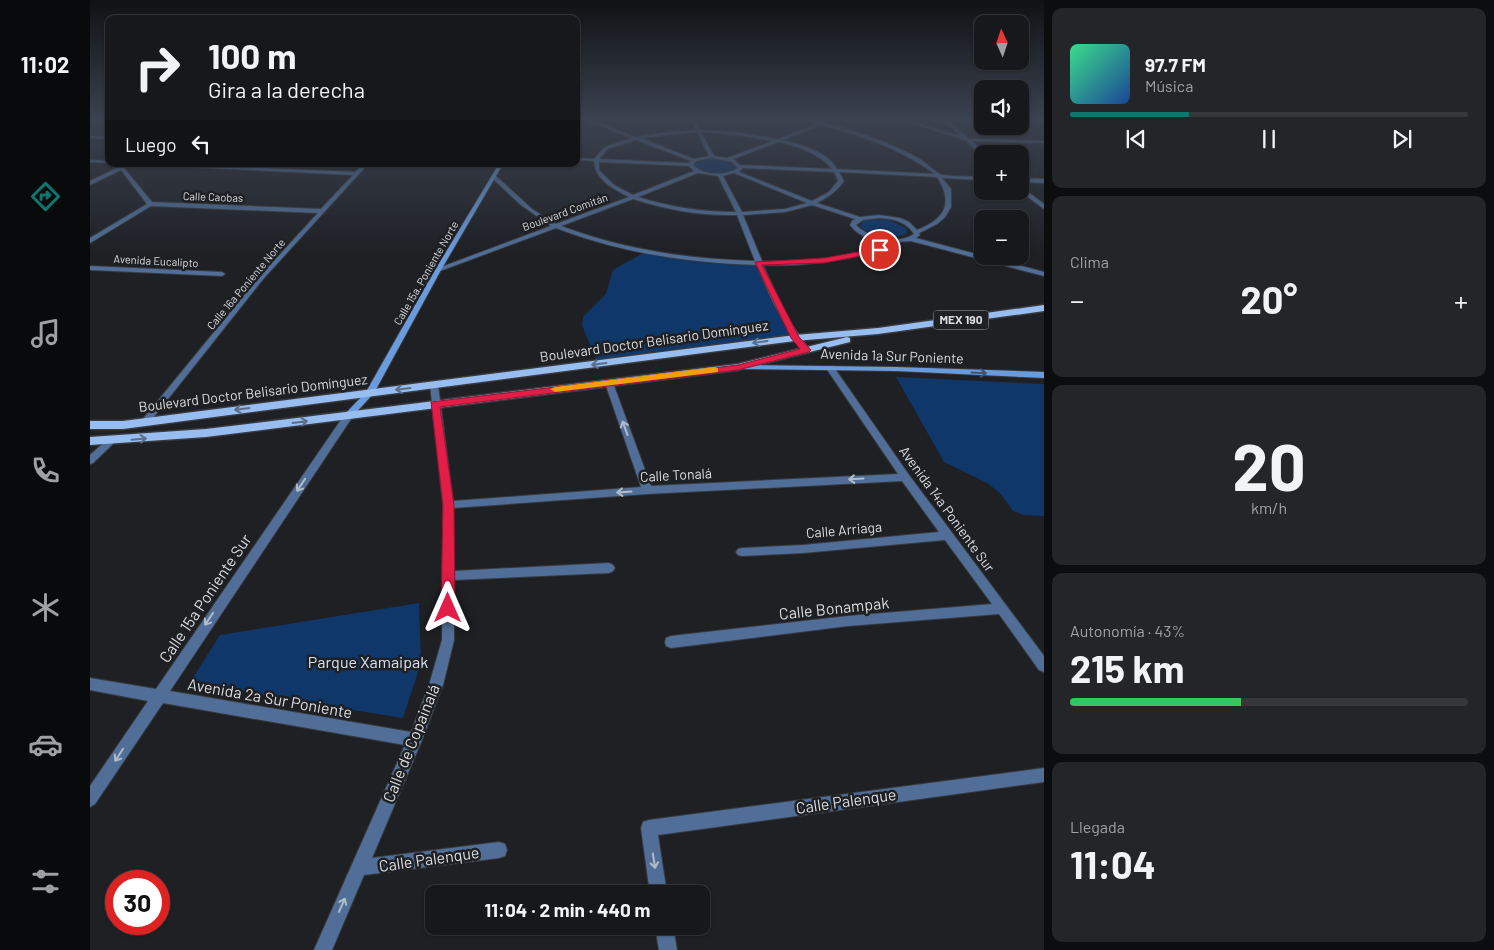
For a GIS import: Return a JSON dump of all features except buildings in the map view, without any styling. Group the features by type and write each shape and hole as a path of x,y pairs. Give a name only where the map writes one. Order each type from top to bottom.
{"main road":[{"name":"MEX 190","path":"90,441 206,433 738,367 878,331 1044,308"},
{"name":"Boulevard Doctor Belisario Domínguez","path":"90,426 370,394 795,338 878,331"}],"street":[{"path":"597,164 597,169 602,178 614,188 634,197 666,208 702,213 740,214 783,211 812,203 832,193 841,181 839,172 830,164"},
{"path":"678,164 690,165 698,171 718,174 735,172 858,219 875,217 896,220 912,227 917,236 911,239 893,241 862,234 853,226 858,219"},
{"path":"738,164 839,172 974,178"},
{"path":"916,232 945,216 949,206 949,194 939,176 924,164"},
{"path":"735,172 741,166"},
{"path":"90,183 121,167 150,204 90,241"},
{"path":"208,167 356,174"},
{"name":"Calle 16a Poniente Norte","path":"146,421 262,277 363,167"},
{"name":"Calle 15a. Poniente Norte","path":"348,416 370,394 438,270 499,167"},
{"name":"Boulevard Comitán","path":"438,270 634,197 698,171"},
{"path":"718,174 740,214 758,263 795,338 806,350"},
{"path":"494,177 520,204 557,226 617,247 684,259 758,263 824,260 880,250 892,246 893,241"},
{"path":"1029,180 1044,181"},
{"path":"1029,195 1044,207"},
{"name":"Calle Caobas","path":"150,204 322,211"},
{"path":"911,239 1044,274"},
{"name":"Avenida Eucalipto","path":"90,268 222,274"},
{"name":"Avenida 1a Sur Poniente","path":"738,367 830,368 1044,376"},
{"name":"Avenida 14a Poniente Sur","path":"830,368 905,477 1000,609 1044,666"},
{"path":"609,383 647,490"},
{"name":"Calle de Copainalá","path":"323,950 415,740 436,686 448,640 448,505 434,385"},
{"name":"Calle 15a Poniente Sur","path":"90,799 157,696 348,416"},
{"path":"90,461 111,441"},
{"name":"Calle Tonalá","path":"448,505 647,490 905,477"},
{"name":"Calle Arriaga","path":"742,552 803,549 948,535"},
{"path":"448,576 609,568"},
{"name":"Calle Bonampak","path":"671,642 848,621 1000,609"},
{"name":"Avenida 2a Sur Poniente","path":"90,684 415,740"},
{"name":"Calle Palenque","path":"658,885 649,828 1044,775"},
{"name":"Calle Palenque","path":"358,868 500,850"},
{"path":"666,935 668,950"}],"green space":[{"path":"735,164 736,168 731,171 714,173 702,171 693,165"},
{"path":"868,219 890,220 906,228 907,233 896,237 876,236 860,226 863,221"},
{"path":"645,252 758,263 795,338 598,364 582,325 583,317 606,294 613,270"},
{"path":"896,377 1044,384 1044,516 1024,515 1013,511 1001,494 987,483 944,462"},
{"name":"Parque Xamaipak","path":"419,603 421,663 403,718 189,684 220,635"}],"slow traffic":[{"path":"555,389 715,370"}],"route":[{"path":"448,608 448,505 435,405 738,367 806,350 795,338 758,263 824,260 880,250"}]}
